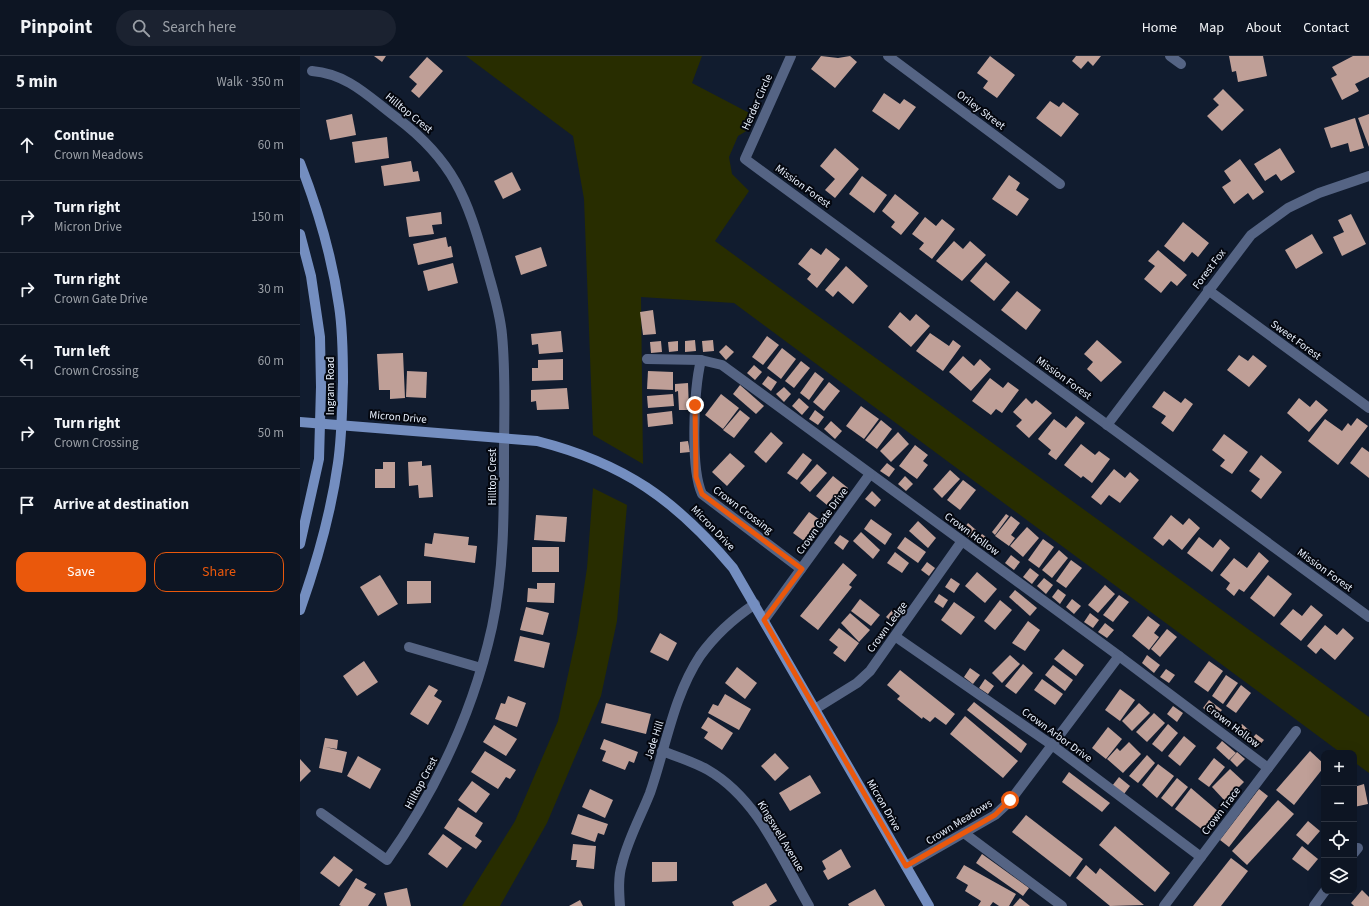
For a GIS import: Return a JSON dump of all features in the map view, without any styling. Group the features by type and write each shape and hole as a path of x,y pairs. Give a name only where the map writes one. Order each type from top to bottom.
{"street":[{"name":"Herder Circle","path":"745,159 791,56"},
{"name":"Oriley Street","path":"888,56 1060,184"},
{"path":"1170,56 1181,64"},
{"name":"Hilltop Crest","path":"312,71 328,72 345,79 414,131 446,166 460,188 474,224 498,308 502,335 504,438 504,528 501,578 492,628 469,706 440,775 424,804 386,860 321,813"},
{"name":"Mission Forest","path":"745,159 1369,617"},
{"name":"Ingram Road","path":"300,163 316,205 328,248 340,307 343,358 342,424 339,463 318,560 300,610"},
{"name":"Forest Fox","path":"1107,425 1251,235 1288,208 1319,193 1369,176"},
{"name":"Ingram Road","path":"300,234 310,276 320,337 319,459 300,544"},
{"name":"Sweet Forest","path":"1208,290 1369,408"},
{"name":"Crown Hollow","path":"647,359 701,360 722,365 1119,656 1268,768"},
{"name":"Crown Crossing","path":"701,360 696,379 695,405 696,477 702,494 802,569"},
{"name":"Micron Drive","path":"300,422 342,424 537,441 560,447 625,473 664,498 711,541 733,568 929,906"},
{"name":"Crown Gate Drive","path":"764,620 870,474"},
{"name":"Crown Ledge","path":"814,709 857,683 870,671 896,637 962,541"},
{"name":"Jade Hill","path":"620,906 619,888 622,864 650,792 682,690 701,655 727,626 755,604"},
{"name":"Crown Arbor Drive","path":"896,637 1052,745 1201,857"},
{"path":"409,647 481,668"},
{"name":"Crown Meadows","path":"906,866 995,815 1010,800 1119,656"},
{"name":"Crown Trace","path":"1164,906 1296,731"},
{"name":"Kingswell Avenue","path":"662,751 708,770 729,785 744,800 763,826 808,906"},
{"path":"964,833 1062,906"},
{"path":"1314,906 1323,894"}],"green space":[{"path":"466,56 702,56 692,83 755,116 748,130 738,136 729,157 732,174 749,191 715,241 1369,717 1369,773 1357,764 1357,750 1337,750 734,303 641,297 643,464 593,435 584,199 573,136"},
{"path":"593,488 627,505 617,621 601,696 547,823 500,906 462,906 515,821 558,721 577,633 587,568"}],"building":[{"path":"374,56 386,56 382,62"},
{"path":"821,56 838,58 850,56 857,62 835,88 811,69"},
{"path":"990,56 1015,75 997,98 983,88 988,81 977,73"},
{"path":"1076,56 1101,56 1093,66 1088,61 1081,69 1072,61"},
{"path":"1229,56 1263,56 1267,76 1238,82 1236,71 1232,72"},
{"path":"1353,56 1369,56 1369,77 1355,84 1359,91 1342,100 1331,78 1337,75 1332,67"},
{"path":"427,57 443,71 419,98 411,91 417,84 409,77"},
{"path":"1223,89 1244,110 1222,131 1207,116 1219,105 1213,99"},
{"path":"884,93 900,104 904,99 916,107 899,130 872,111"},
{"path":"1050,101 1059,107 1063,102 1079,114 1061,137 1036,118"},
{"path":"352,114 356,135 330,140 326,120"},
{"path":"1369,114 1369,147 1358,118"},
{"path":"1355,118 1364,148 1350,152 1348,143 1331,148 1324,128"},
{"path":"387,137 389,158 355,163 352,142"},
{"path":"835,148 859,169 835,198 825,190 835,179 820,166"},
{"path":"1280,148 1295,172 1281,181 1276,174 1265,181 1254,164"},
{"path":"1240,159 1264,192 1253,200 1248,193 1234,204 1222,187 1231,181 1224,171"},
{"path":"411,161 413,172 418,171 420,181 384,186 381,166"},
{"path":"512,172 521,190 503,199 494,181"},
{"path":"1009,175 1020,183 1016,190 1029,199 1017,216 992,199"},
{"path":"862,176 887,195 874,213 849,194"},
{"path":"895,194 919,213 901,235 891,227 895,222 882,211"},
{"path":"441,212 442,224 432,225 434,234 409,237 406,217"},
{"path":"1351,214 1366,244 1342,256 1333,237 1344,232 1338,220"},
{"path":"925,217 936,226 942,219 955,229 932,259 919,249 924,243 912,234"},
{"path":"1183,222 1209,243 1198,257 1192,252 1184,262 1164,246"},
{"path":"1312,234 1323,253 1296,269 1285,250"},
{"path":"446,237 448,247 451,246 453,257 418,265 413,244"},
{"path":"954,241 963,249 970,241 986,255 962,281 936,261"},
{"path":"541,247 547,266 521,275 515,256"},
{"path":"811,248 821,255 826,248 840,259 817,288 807,279 811,274 798,264"},
{"path":"1158,250 1187,275 1177,286 1171,281 1161,293 1144,279 1155,266 1148,261"},
{"path":"986,262 1010,282 994,301 970,281"},
{"path":"453,263 458,283 428,291 423,271"},
{"path":"846,266 868,286 853,304 838,291 833,297 825,290"},
{"path":"1017,291 1041,310 1026,330 1001,310"},
{"path":"653,310 656,334 643,335 640,312"},
{"path":"900,312 910,321 916,314 930,326 911,347 888,327"},
{"path":"561,331 563,352 539,354 538,344 532,345 531,334"},
{"path":"930,333 949,346 953,340 961,346 943,371 916,351"},
{"path":"767,336 779,345 763,365 752,357"},
{"path":"695,340 696,351 685,352 685,341"},
{"path":"713,340 714,351 703,352 702,341"},
{"path":"1097,340 1122,362 1101,382 1087,369 1093,362 1084,354"},
{"path":"661,341 662,352 651,353 650,342"},
{"path":"678,341 678,351 669,352 668,342"},
{"path":"726,345 734,352 726,360 719,352"},
{"path":"782,348 796,359 781,379 767,368"},
{"path":"403,353 405,398 390,399 390,390 379,390 377,354"},
{"path":"1239,355 1248,361 1253,355 1267,366 1249,387 1227,370"},
{"path":"963,356 974,366 980,359 991,369 971,391 949,372"},
{"path":"563,359 563,380 532,381 532,368 538,368 538,360"},
{"path":"801,361 810,368 794,388 785,381"},
{"path":"754,365 762,372 755,380 747,373"},
{"path":"407,371 427,372 426,398 406,397"},
{"path":"648,371 673,372 673,390 647,389"},
{"path":"815,372 824,379 809,400 800,393"},
{"path":"768,376 777,382 771,391 762,384"},
{"path":"990,378 1003,388 1008,382 1019,390 1002,413 996,409 991,415 972,401"},
{"path":"829,382 840,391 824,411 813,402"},
{"path":"688,383 689,410 679,410 678,391 675,392 675,384"},
{"path":"740,385 764,406 756,414 733,394"},
{"path":"784,387 791,394 784,402 776,394"},
{"path":"567,388 569,409 537,410 536,401 531,402 531,390"},
{"path":"1164,391 1181,403 1185,398 1193,404 1173,432 1161,423 1166,416 1152,407"},
{"path":"673,394 674,406 648,408 647,396"},
{"path":"721,394 739,408 723,429 705,415"},
{"path":"799,398 809,407 802,415 792,406"},
{"path":"1026,398 1032,404 1036,400 1052,413 1029,438 1016,426 1022,420 1013,412"},
{"path":"1299,398 1310,407 1316,400 1328,410 1309,432 1287,413"},
{"path":"861,406 879,419 864,439 846,426"},
{"path":"740,410 750,418 734,438 723,430"},
{"path":"815,410 824,417 818,425 809,419"},
{"path":"672,411 673,424 648,427 647,414"},
{"path":"1076,416 1085,423 1056,460 1048,454 1051,450 1038,439 1054,419 1066,428"},
{"path":"1357,418 1368,426 1338,465 1308,441 1325,419 1342,431 1348,423 1351,426"},
{"path":"881,420 892,429 877,449 865,440"},
{"path":"831,421 842,431 835,439 824,429"},
{"path":"771,432 783,443 766,463 754,452"},
{"path":"898,432 909,444 891,462 880,451"},
{"path":"1224,434 1248,452 1232,474 1220,466 1225,460 1212,450"},
{"path":"688,441 690,452 680,453 680,442"},
{"path":"1081,444 1095,455 1099,451 1110,459 1092,483 1083,476 1081,478 1064,465"},
{"path":"915,445 928,455 923,461 928,465 917,479 899,466"},
{"path":"1362,447 1369,452 1369,478 1350,463"},
{"path":"730,453 745,466 727,486 712,472"},
{"path":"803,453 812,460 797,480 787,473"},
{"path":"1261,455 1282,472 1261,499 1251,491 1260,479 1249,471"},
{"path":"422,461 422,466 431,465 433,497 419,498 418,485 409,486 408,462"},
{"path":"383,462 395,462 395,488 375,488 375,469 383,469"},
{"path":"887,463 895,469 889,477 880,471"},
{"path":"817,464 827,473 810,492 800,483"},
{"path":"1114,469 1125,478 1130,472 1139,480 1120,503 1109,495 1101,505 1091,497"},
{"path":"950,470 960,479 942,498 933,489"},
{"path":"833,476 848,488 837,501 833,497 827,505 816,496"},
{"path":"905,476 913,484 906,491 898,484"},
{"path":"963,480 976,490 960,510 947,500"},
{"path":"872,491 881,500 875,507 865,499"},
{"path":"809,512 820,520 804,541 793,533"},
{"path":"1006,514 1009,516 995,535 992,532"},
{"path":"536,515 567,517 565,542 534,540"},
{"path":"1171,515 1183,525 1189,518 1200,528 1182,550 1169,539 1163,546 1153,538"},
{"path":"1011,516 1020,523 1011,535 1015,538 1009,546 995,536"},
{"path":"871,519 892,534 885,545 864,529"},
{"path":"918,521 936,538 928,548 909,531"},
{"path":"968,523 976,530 970,538 961,532"},
{"path":"1027,527 1039,538 1023,557 1010,546"},
{"path":"861,532 880,550 873,559 853,541"},
{"path":"434,533 469,537 468,545 477,546 475,563 424,556 425,543 432,544"},
{"path":"982,534 990,540 984,548 976,542"},
{"path":"840,535 849,541 843,550 834,543"},
{"path":"905,537 926,552 918,563 897,548"},
{"path":"1199,537 1213,548 1220,539 1230,548 1212,572 1187,553"},
{"path":"1043,539 1054,547 1039,568 1028,560"},
{"path":"532,547 559,547 559,572 532,572"},
{"path":"1059,550 1068,558 1052,578 1042,570"},
{"path":"895,552 909,563 902,573 887,563"},
{"path":"1259,552 1269,561 1244,592 1239,589 1234,596 1226,589 1230,583 1220,575 1234,558 1247,568"},
{"path":"1011,555 1020,562 1014,570 1005,563"},
{"path":"1071,560 1082,568 1066,588 1056,581"},
{"path":"927,562 935,568 929,576 921,570"},
{"path":"843,563 857,575 849,585 852,587 818,630 800,616"},
{"path":"1030,568 1039,575 1032,584 1023,577"},
{"path":"977,572 997,589 985,603 965,586"},
{"path":"380,575 398,604 378,616 360,587"},
{"path":"1268,575 1292,594 1274,617 1250,598"},
{"path":"951,578 960,584 954,593 945,587"},
{"path":"1044,578 1053,585 1046,594 1037,586"},
{"path":"407,581 431,581 431,603 407,604"},
{"path":"537,583 555,583 554,603 527,602 528,588 537,589"},
{"path":"1105,585 1115,594 1098,613 1088,605"},
{"path":"1058,589 1066,595 1060,604 1052,597"},
{"path":"1015,590 1037,608 1030,616 1009,597"},
{"path":"939,594 948,600 943,608 934,602"},
{"path":"1119,595 1129,602 1113,622 1103,615"},
{"path":"860,599 880,615 871,626 851,611"},
{"path":"1072,599 1081,606 1074,614 1066,607"},
{"path":"1000,600 1012,610 995,630 984,621"},
{"path":"954,602 975,617 961,635 941,620"},
{"path":"1311,605 1323,615 1301,641 1280,624 1293,609 1302,616"},
{"path":"526,607 549,613 543,635 520,630"},
{"path":"893,609 900,615 894,623 886,617"},
{"path":"850,613 870,630 859,642 841,623"},
{"path":"1090,613 1099,620 1093,628 1084,622"},
{"path":"1148,616 1160,625 1154,633 1159,637 1149,650 1132,636"},
{"path":"1028,621 1040,630 1025,651 1012,643"},
{"path":"1105,623 1114,630 1107,638 1098,632"},
{"path":"1325,625 1337,635 1343,628 1354,638 1335,660 1321,648 1316,654 1307,646"},
{"path":"839,628 859,643 845,662 833,653 838,647 829,640"},
{"path":"1167,629 1177,637 1160,657 1151,649"},
{"path":"660,633 677,643 668,661 650,652"},
{"path":"520,636 550,643 544,668 514,661"},
{"path":"1063,649 1084,665 1076,676 1054,659"},
{"path":"1010,655 1020,664 1002,683 992,673"},
{"path":"1147,655 1160,665 1154,673 1142,663"},
{"path":"364,661 378,682 357,696 343,676"},
{"path":"1209,661 1223,671 1208,692 1194,682"},
{"path":"1023,664 1033,673 1016,694 1005,686"},
{"path":"1053,665 1073,680 1065,691 1045,675"},
{"path":"737,667 757,683 745,699 725,683"},
{"path":"970,668 980,675 973,684 964,677"},
{"path":"1166,669 1175,675 1169,683 1160,677"},
{"path":"900,670 955,714 946,725 935,717 930,722 923,717 922,719 897,699 900,696 887,685"},
{"path":"1226,675 1238,683 1223,704 1212,696"},
{"path":"985,679 994,686 988,694 979,688"},
{"path":"1042,679 1063,694 1055,705 1034,690"},
{"path":"429,685 438,690 434,696 442,701 428,725 410,714"},
{"path":"1241,685 1251,693 1236,713 1226,706"},
{"path":"1120,689 1135,700 1120,721 1105,710"},
{"path":"725,694 751,709 739,730 708,713 713,704 718,706"},
{"path":"508,696 526,703 517,727 495,719 501,703 505,704"},
{"path":"1209,700 1222,710 1215,718 1203,708"},
{"path":"974,702 1027,744 1021,753 967,710"},
{"path":"606,703 651,714 646,734 601,723"},
{"path":"1139,703 1150,713 1132,731 1122,721"},
{"path":"1173,706 1183,713 1177,722 1167,714"},
{"path":"1154,713 1165,723 1147,742 1136,732"},
{"path":"965,716 1018,761 1003,778 950,734"},
{"path":"708,717 733,733 722,750 704,738 708,732 701,728"},
{"path":"1168,724 1178,733 1162,752 1152,744"},
{"path":"1242,724 1250,731 1244,739 1236,732"},
{"path":"494,725 517,739 506,756 483,742"},
{"path":"1108,727 1122,739 1106,759 1092,748"},
{"path":"1256,734 1264,740 1257,748 1249,742"},
{"path":"1184,736 1196,746 1180,766 1168,756"},
{"path":"325,738 338,740 337,749 325,747 347,752 342,773 319,768"},
{"path":"604,739 638,752 634,763 629,761 625,770 602,761 606,751 600,749"},
{"path":"1222,741 1236,753 1229,760 1216,748"},
{"path":"1129,742 1141,754 1123,773 1107,759 1117,748 1120,751"},
{"path":"485,751 516,770 510,779 506,777 498,789 471,772"},
{"path":"1310,751 1321,761 1321,771 1294,805 1276,790"},
{"path":"1237,752 1245,759 1237,767 1230,760"},
{"path":"775,753 789,768 775,781 761,766"},
{"path":"1147,755 1155,763 1138,783 1129,776"},
{"path":"358,756 381,769 370,789 347,776"},
{"path":"1214,758 1225,767 1209,787 1198,779"},
{"path":"300,759 311,771 300,782"},
{"path":"1158,764 1174,776 1157,798 1142,785"},
{"path":"1230,769 1244,782 1225,801 1212,787"},
{"path":"1069,772 1110,803 1102,812 1062,782"},
{"path":"810,775 821,793 790,811 779,793"},
{"path":"1119,777 1130,786 1124,794 1112,786"},
{"path":"1177,778 1188,787 1172,807 1161,798"},
{"path":"472,781 490,794 476,813 458,800"},
{"path":"1364,784 1368,804 1357,806 1357,786"},
{"path":"1191,788 1219,812 1204,831 1175,809"},
{"path":"590,789 613,800 605,818 582,807"},
{"path":"1259,789 1268,796 1229,847 1220,840"},
{"path":"1278,800 1294,814 1247,865 1232,851"},
{"path":"458,807 483,823 475,836 482,841 476,849 444,828"},
{"path":"578,814 608,824 604,835 598,833 595,842 571,834"},
{"path":"1026,815 1083,859 1070,877 1012,832"},
{"path":"1308,821 1320,831 1308,845 1296,835"},
{"path":"1115,826 1170,873 1155,892 1099,845"},
{"path":"443,834 462,848 447,868 428,854"},
{"path":"573,844 596,846 594,869 576,867 577,860 571,860"},
{"path":"1302,846 1318,859 1308,871 1292,859"},
{"path":"841,849 851,867 828,880 823,871 826,869 822,861"},
{"path":"982,854 1029,888 1023,896 976,863"},
{"path":"334,856 353,870 339,887 320,873"},
{"path":"1231,858 1248,871 1221,906 1193,906"},
{"path":"652,862 677,862 677,881 652,882"},
{"path":"964,865 1016,894 1009,906 999,906 993,902 990,906 978,906 981,901 965,891 968,885 956,878"},
{"path":"1086,865 1096,874 1100,868 1144,905 1110,906 1076,878"},
{"path":"356,878 367,884 364,888 376,894 368,906 339,905"},
{"path":"766,883 777,901 769,906 734,906 732,902"},
{"path":"407,888 411,906 387,906 384,893"},
{"path":"875,889 885,906 849,906 848,904"},
{"path":"1362,890 1369,897 1369,906 1354,906 1351,903"},
{"path":"1020,898 1030,906 1013,906"},
{"path":"580,900 583,906 569,906"}],"route":[{"path":"695,405 696,477 702,494 802,569 764,620 906,866 995,815 1010,800"}]}
